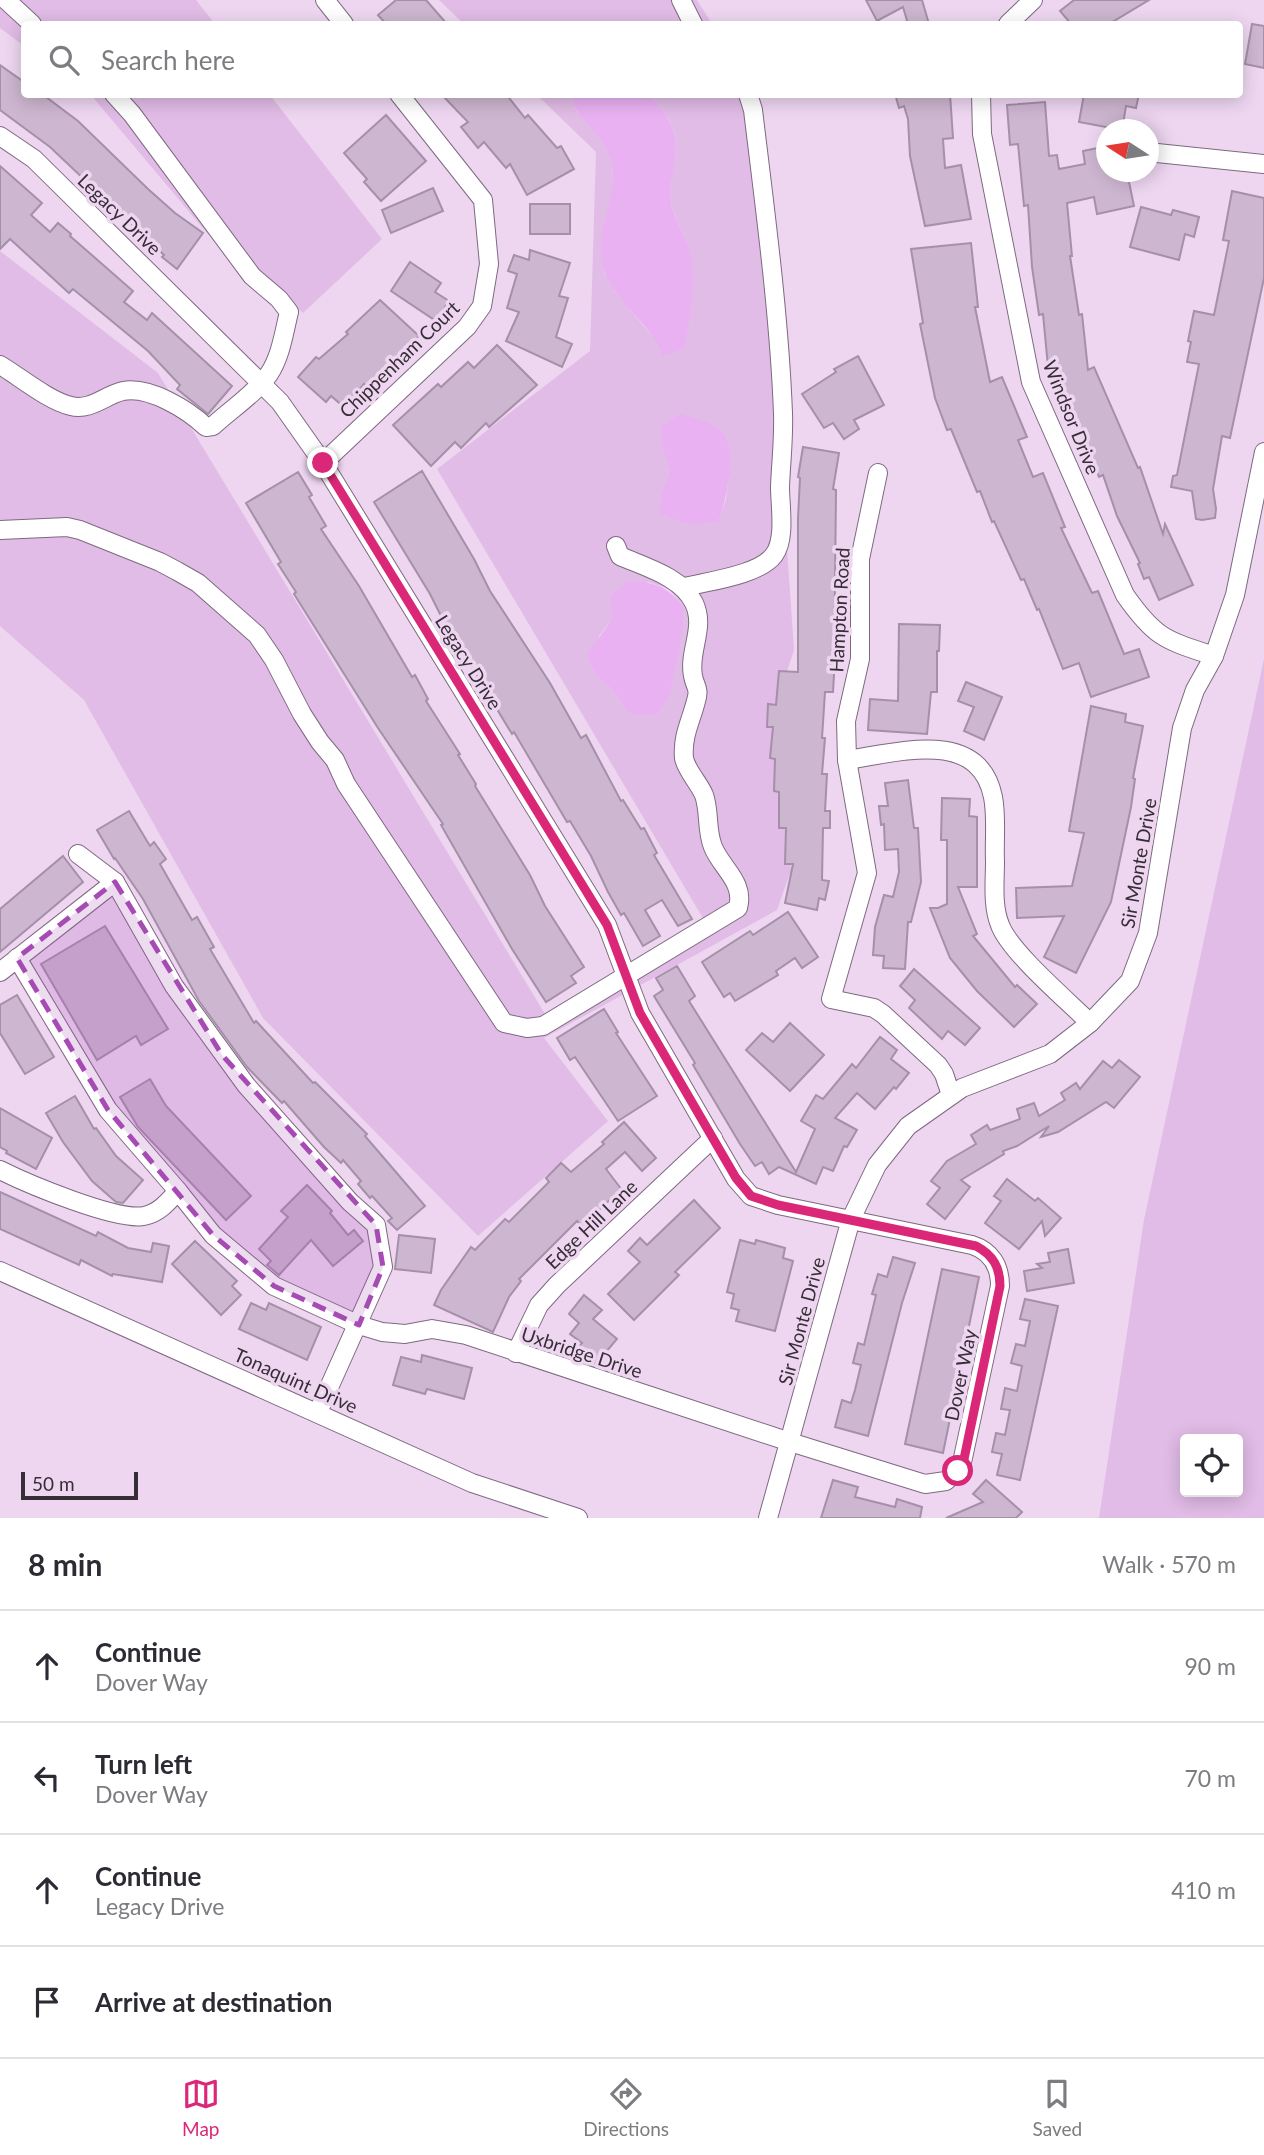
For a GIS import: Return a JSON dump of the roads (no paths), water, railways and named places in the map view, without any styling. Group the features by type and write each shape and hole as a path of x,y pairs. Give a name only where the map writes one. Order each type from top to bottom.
{"street":[{"path":"6,0 29,21"},
{"path":"325,0 342,21"},
{"path":"681,0 692,21"},
{"path":"1010,21 1033,0"},
{"path":"0,365 71,406 95,404 122,391 137,391 170,401 193,415 206,427 213,426 261,383 276,359 289,312 279,299 252,276 141,125 117,98"},
{"name":"Chippenham Court","path":"323,463 467,327 482,306 489,264 483,200 402,98"},
{"path":"685,587 762,565 775,554 781,529 783,414 765,205 749,98"},
{"name":"Windsor Drive","path":"981,98 982,134 1031,382 1125,595 1146,625 1170,642 1214,656"},
{"name":"Legacy Drive","path":"0,136 34,159 281,402 323,463 607,925 640,1013 736,1178 751,1196 778,1205 851,1219"},
{"path":"1159,153 1264,164"},
{"name":"Sir Monte Drive","path":"768,1518 851,1219 877,1165 908,1126 962,1087 1050,1054 1090,1023 1130,981 1149,933 1182,727 1195,690 1214,656 1235,595 1264,452"},
{"name":"Hampton Road","path":"878,473 858,569 860,659 846,721 847,760 867,873 831,999 873,1008 883,1014 938,1065 951,1095"},
{"path":"0,530 67,527 160,562 198,583 257,635 320,742 335,760 346,783 504,1023 527,1028 543,1026 738,908 740,898 734,880 713,850 708,834 708,811 704,796 685,761 685,733 699,687 693,677 700,626 695,605 685,587 620,556 616,547"},
{"path":"847,760 936,748 957,753 975,765 988,782 994,802 995,902 1003,932 1017,950 1090,1023"},
{"path":"78,854 115,882 174,986 230,1065 350,1202 376,1225 383,1267 318,1412"},
{"path":"0,972 115,882"},
{"name":"Uxbridge Drive","path":"17,958 108,1110 178,1191 212,1236 274,1286 359,1325 382,1332 405,1334 432,1329 466,1335 790,1442"},
{"name":"Edge Hill Lane","path":"516,1353 540,1305 557,1285 713,1138"},
{"path":"0,1170 100,1210 128,1217 146,1216 160,1210 178,1191"},
{"name":"Dover Way","path":"790,1442 925,1484 949,1479 958,1471 964,1459 1000,1286 1000,1273 995,1262 976,1246 851,1219"},
{"name":"Tonaquint Drive","path":"0,1271 472,1483 578,1518"}]}
